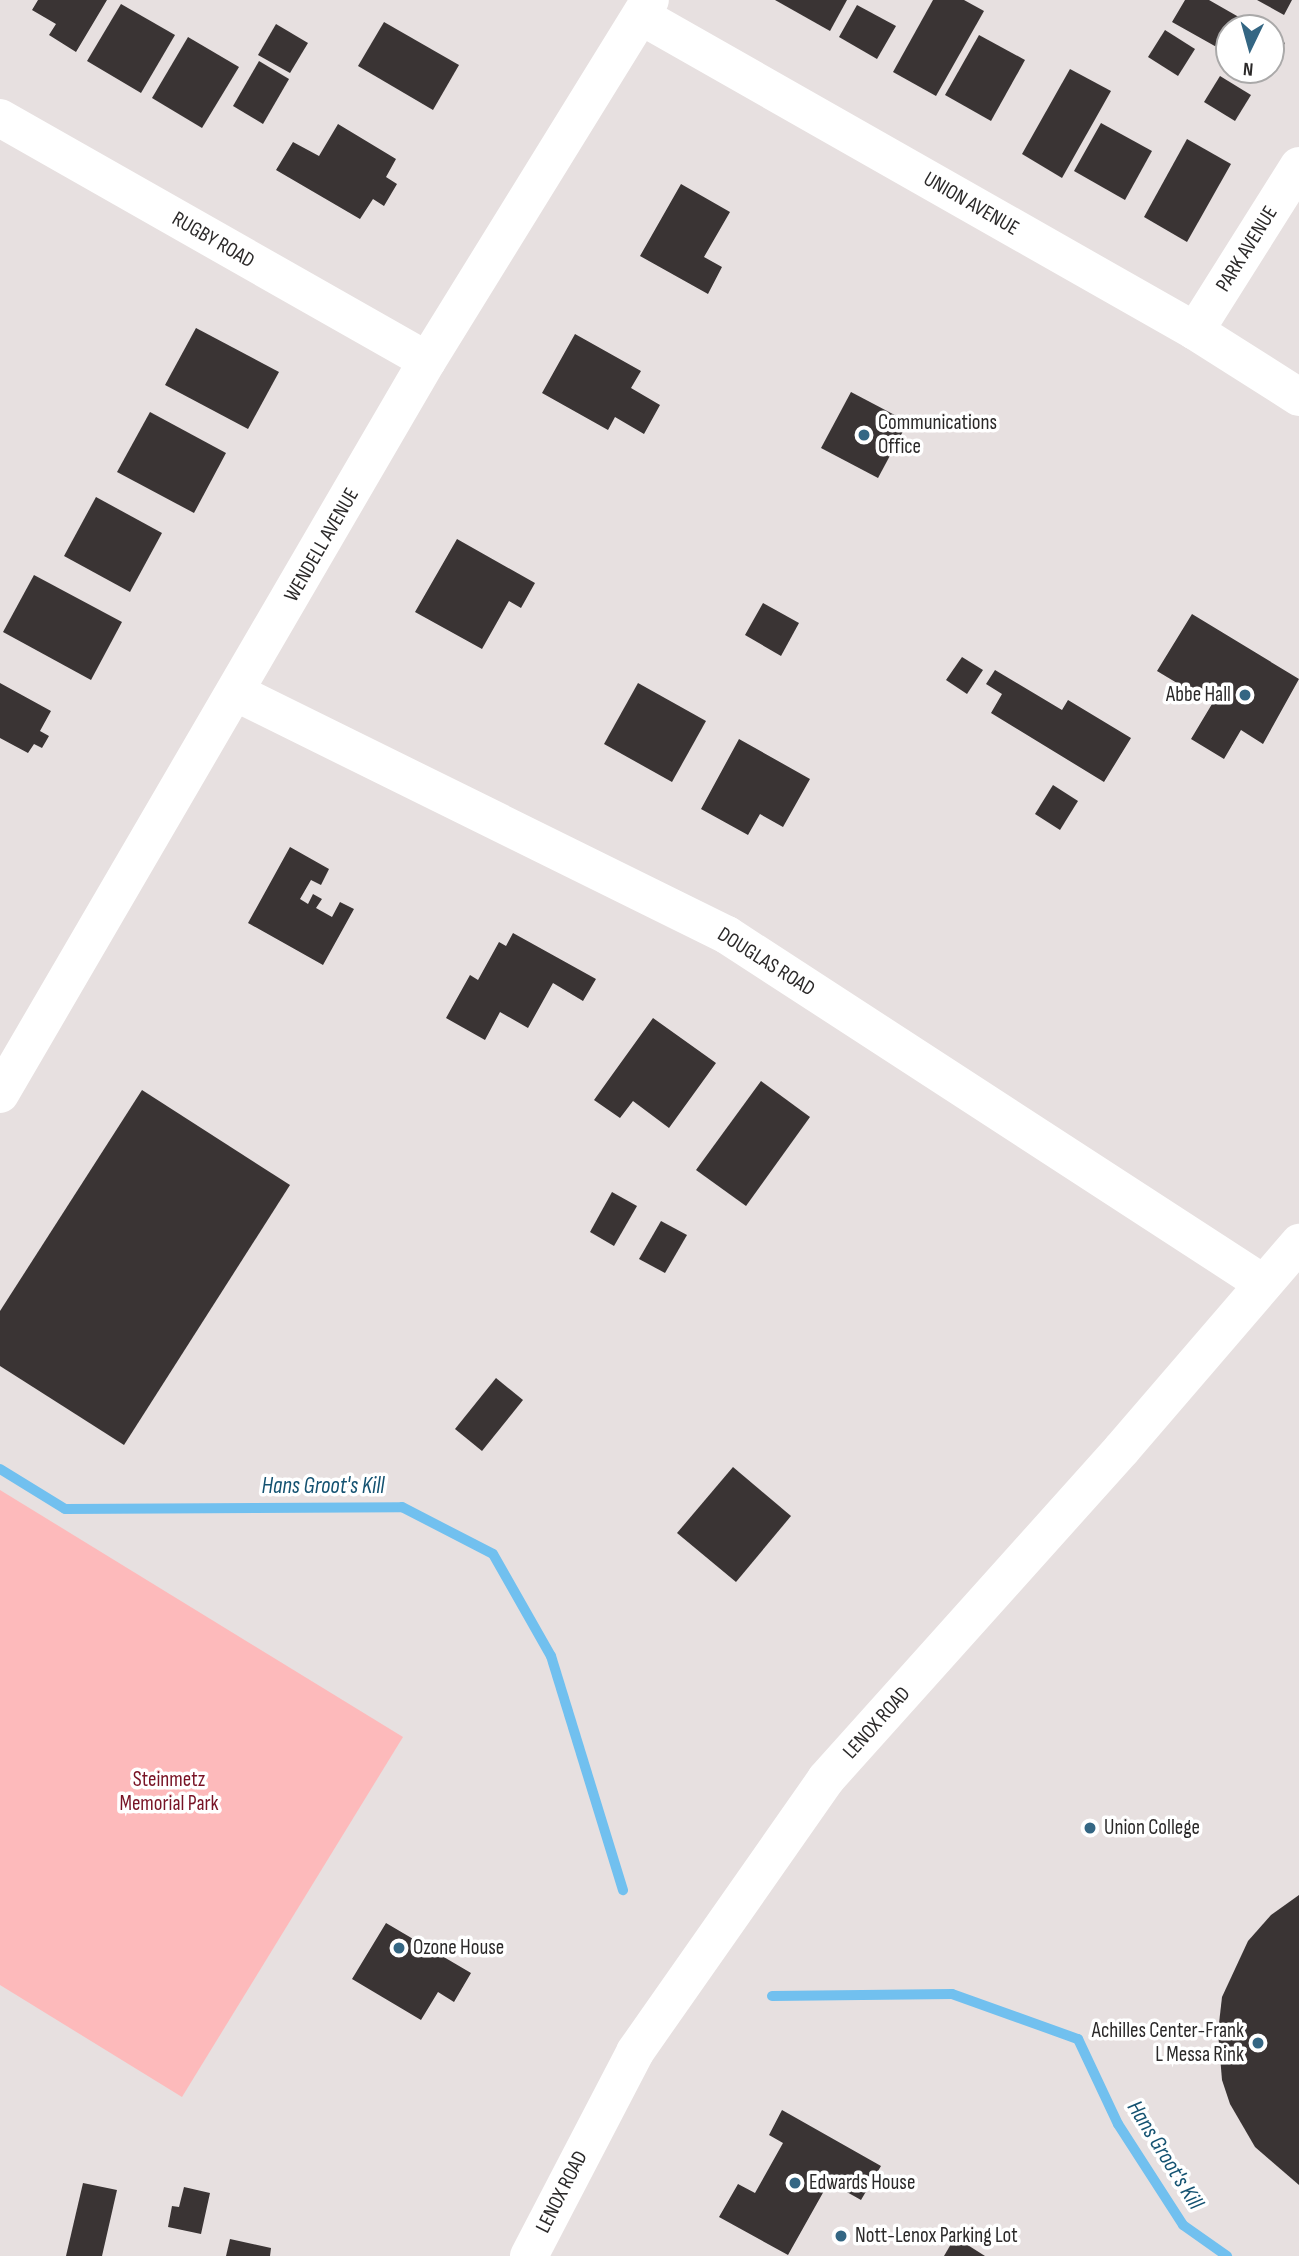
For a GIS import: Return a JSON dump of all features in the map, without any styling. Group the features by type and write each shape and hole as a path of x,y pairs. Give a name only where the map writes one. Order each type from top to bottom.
{"street":[{"name":"UNION AVENUE","path":"646,8 1195,331 1299,397"},
{"name":"WENDELL AVENUE","path":"0,1094 237,693 426,361 646,8"},
{"name":"RUGBY ROAD","path":"0,118 426,361"},
{"name":"PARK AVENUE","path":"1195,331 1299,166"},
{"name":"DOUGLAS ROAD","path":"237,693 727,935 1264,1284"},
{"name":"LENOX ROAD","path":"529,2256 635,2052 826,1779 1299,1243"}],"green space":[{"name":"Steinmetz Memorial Park","path":"0,1490 403,1737 182,2097 0,1985"}],"building":[{"path":"38,0 107,0 76,52 49,35 56,24 32,10"},
{"path":"775,0 847,0 830,31"},
{"path":"933,0 964,0 984,11 936,96 893,72"},
{"path":"1185,0 1209,0 1234,14 1215,14 1215,46 1172,22"},
{"path":"1257,0 1292,0 1282,14"},
{"path":"121,4 175,35 141,93 87,61"},
{"path":"857,5 896,26 877,59 839,37"},
{"path":"384,22 459,65 433,110 358,66"},
{"path":"276,24 308,43 290,73 258,55"},
{"path":"1165,30 1195,49 1178,76 1148,57"},
{"path":"979,35 1025,60 991,121 945,95"},
{"path":"188,37 239,67 202,128 152,98"},
{"path":"259,61 289,79 263,124 233,106"},
{"path":"1070,69 1111,91 1062,178 1022,154"},
{"path":"1215,84 1233,84 1251,95 1235,121 1204,102"},
{"path":"1101,123 1152,151 1125,200 1074,171"},
{"path":"338,124 396,159 386,177 397,184 384,206 373,199 360,219 276,170 293,142 319,156"},
{"path":"1187,139 1231,164 1187,242 1144,217"},
{"path":"681,184 730,212 704,257 722,267 708,294 640,256"},
{"path":"196,328 279,372 248,429 165,385"},
{"path":"575,334 641,371 631,388 660,405 644,434 615,417 608,430 542,393"},
{"name":"Communications Office","path":"851,392 908,422 878,478 821,448"},
{"path":"150,412 226,453 194,513 117,472"},
{"path":"96,497 162,533 130,592 64,556"},
{"path":"457,539 535,583 521,608 509,601 482,649 415,612"},
{"path":"34,575 122,622 91,680 3,632"},
{"path":"763,603 799,623 781,656 745,635"},
{"name":"Abbe Hall","path":"1192,614 1299,679 1263,744 1241,730 1224,759 1191,739 1212,704 1157,671"},
{"path":"962,657 983,670 967,694 946,680"},
{"path":"995,670 1062,710 1068,700 1131,738 1104,782 991,713 1002,694 986,684"},
{"path":"0,683 51,711 40,731 49,736 42,748 34,744 28,753 0,738"},
{"path":"638,683 706,721 672,782 604,744"},
{"path":"739,739 810,779 783,827 760,814 748,835 701,809"},
{"path":"1053,785 1078,801 1060,830 1035,814"},
{"path":"290,847 329,869 321,885 311,880 300,899 308,904 313,894 322,899 316,908 332,917 340,902 354,909 323,965 248,923"},
{"path":"513,933 596,979 583,1001 553,983 528,1028 500,1012 485,1040 446,1018 470,975 478,980 499,942 506,946"},
{"path":"653,1018 716,1063 669,1128 633,1101 620,1118 594,1100"},
{"path":"761,1081 810,1117 746,1206 696,1170"},
{"path":"142,1090 290,1185 124,1445 0,1366 0,1311"},
{"path":"612,1192 637,1206 614,1246 590,1232"},
{"path":"661,1221 687,1235 665,1273 639,1259"},
{"path":"496,1378 523,1400 482,1451 455,1429"},
{"path":"733,1467 791,1516 736,1582 677,1533"},
{"name":"Achilles Center-Frank L Messa Rink","path":"1299,1895 1299,2185 1255,2147 1230,2104 1222,2080 1218,2032 1222,1997 1248,1941 1271,1915"},
{"name":"Ozone House","path":"386,1923 471,1973 454,2002 438,1992 421,2020 352,1979"},
{"name":"Edwards House","path":"782,2110 881,2166 861,2200 829,2182 788,2255 719,2217 738,2184 755,2193 783,2143 769,2135"},
{"path":"83,2183 117,2190 102,2256 66,2256"},
{"path":"184,2187 210,2193 201,2234 168,2227 172,2206 179,2207"},
{"path":"955,2237 985,2256 944,2256"},
{"path":"230,2239 271,2248 270,2256 226,2256"}],"waterway":[{"name":"Hans Groot's Kill","path":"0,1469 65,1509 402,1507 493,1554 551,1656 623,1890"},
{"name":"Hans Groot's Kill","path":"772,1996 952,1994 1078,2039 1118,2124 1183,2225 1227,2256"}],"place":[{"name":"Communications Office","path":"864,435"},
{"name":"Abbe Hall","path":"1245,695"},
{"name":"Union College","path":"1090,1828"},
{"name":"Ozone House","path":"399,1948"},
{"name":"Achilles Center-Frank L Messa Rink","path":"1258,2043"},
{"name":"Edwards House","path":"795,2183"},
{"name":"Nott-Lenox Parking Lot","path":"841,2236"}]}
